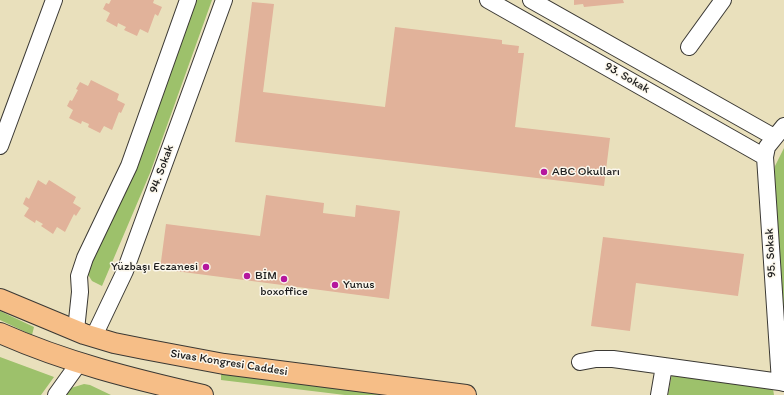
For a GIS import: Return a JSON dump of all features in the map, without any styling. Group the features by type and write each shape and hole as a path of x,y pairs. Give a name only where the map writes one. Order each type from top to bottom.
{"main road":[{"name":"Sivas Kongresi Caddesi","path":"0,299 94,336 144,349 224,364 466,395"},
{"path":"0,333 25,344 79,363 136,380 202,395"},
{"path":"94,336 102,370"},
{"path":"136,380 144,349"}],"street":[{"path":"0,146 54,0"},
{"path":"94,336 80,292 79,276 85,258 129,166 188,0"},
{"name":"94. Sokak","path":"94,336 125,271 224,0"},
{"name":"93. Sokak","path":"488,0 765,157"},
{"path":"689,47 723,0"},
{"path":"526,21 534,2"},
{"name":"93. Sokak","path":"534,2 779,132"},
{"name":"95. Sokak","path":"779,132 767,147 765,157 782,382"},
{"path":"580,362 596,359 613,360 782,382"},
{"path":"56,395 79,363"},
{"path":"659,395 664,366"}],"green space":[{"path":"192,0 212,0 150,173 102,286 92,281 87,273"},
{"path":"784,148 784,322 774,181 775,166"},
{"path":"0,311 34,327 32,335 0,320"},
{"path":"0,357 54,377 41,395 0,395"},
{"path":"221,370 404,395 345,395 221,380"},
{"path":"672,373 773,389 774,395 668,395"},
{"path":"84,384 90,385 111,395 66,395 71,388"}],"building":[{"path":"111,0 154,0 153,3 162,7 158,16 155,14 148,33 140,29 137,36 124,30 126,27 118,23 117,27 106,21 110,13 103,9 106,3 109,4"},
{"path":"574,0 623,0 624,3 584,7 583,4 574,5"},
{"path":"252,2 274,4 263,92 385,107 395,27 502,40 502,44 519,46 518,53 524,53 515,127 610,138 604,186 235,142"},
{"path":"91,80 119,94 117,100 125,104 121,113 119,112 112,130 104,126 100,133 88,127 89,124 82,121 81,124 69,118 73,110 67,106 70,100 72,101 78,90 76,89 80,82 88,86"},
{"path":"38,180 46,185 49,180 76,197 73,203 81,208 76,216 74,214 65,232 57,227 53,234 41,226 43,224 36,220 35,223 24,216 29,208 23,204 26,197 29,199"},
{"path":"266,195 324,203 323,213 355,217 356,205 400,211 389,299 160,269 166,224 260,236"},
{"path":"603,237 744,254 738,296 636,283 630,331 591,326"}],"place":[{"name":"ABC Okulları","path":"544,172"},
{"name":"Yüzbaşı Eczanesi","path":"206,267"},
{"name":"BİM","path":"247,276"},
{"name":"boxoffice","path":"284,279"},
{"name":"Yunus","path":"335,285"}]}
